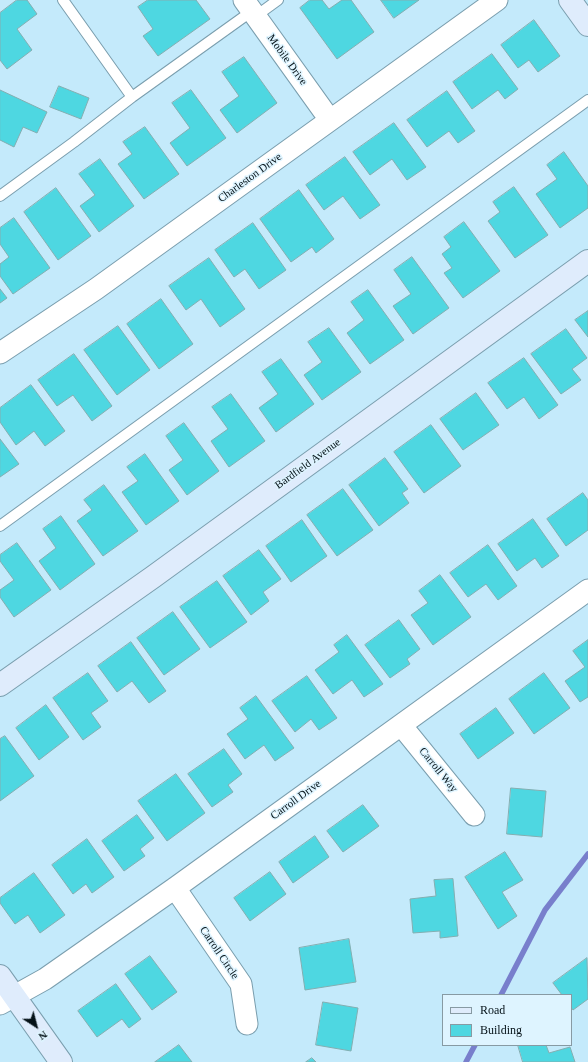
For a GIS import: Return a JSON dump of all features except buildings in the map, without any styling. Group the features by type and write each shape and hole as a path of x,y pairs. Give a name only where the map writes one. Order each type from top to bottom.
{"street":[{"name":"Charleston Drive","path":"0,353 96,289 497,0"},
{"path":"570,0 588,25"},
{"name":"Mobile Drive","path":"250,9 330,120"},
{"name":"Bardfield Avenue","path":"0,685 153,577 588,261"},
{"name":"Carroll Drive","path":"7,1000 45,979 175,888 588,590"},
{"name":"Bardfield Avenue","path":"0,677 27,666"},
{"name":"Carroll Way","path":"401,725 474,815"},
{"name":"Carroll Circle","path":"175,888 241,984 247,1024"},
{"path":"0,976 7,1000 61,1062"}],"lane":[{"path":"63,0 132,96"},
{"path":"0,196 250,9 278,0"},
{"path":"0,526 588,100"}],"waterway":[{"path":"502,994 545,910 588,854"},
{"path":"466,1062 474,1046"}]}
